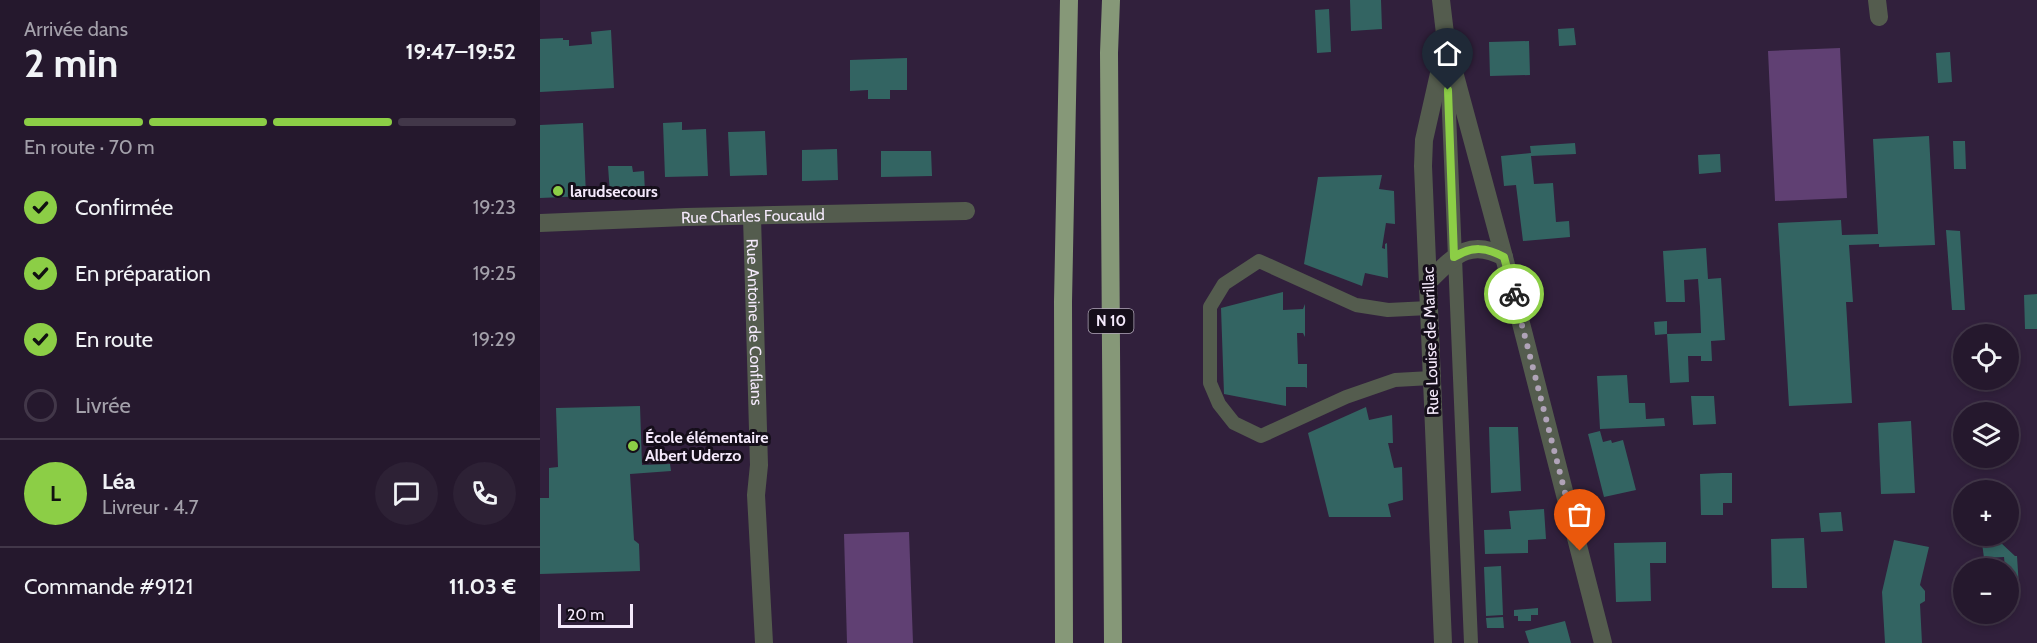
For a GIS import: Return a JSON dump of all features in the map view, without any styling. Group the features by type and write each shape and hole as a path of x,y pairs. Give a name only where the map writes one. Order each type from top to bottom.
{"highway":[{"path":"1064,643 1063,302 1069,0"},
{"name":"N 10","path":"1111,0 1109,65 1113,643"},
{"path":"1110,38 1119,0"}],"street":[{"path":"1441,0 1446,42 1603,643"},
{"name":"Rue Louise de Marillac","path":"1443,643 1423,166 1425,140 1446,42"},
{"name":"Rue Charles Foucauld","path":"540,223 966,211"},
{"name":"Rue Antoine de Conflans","path":"752,216 759,465 756,495 764,643"},
{"path":"1428,282 1454,257 1465,250 1479,248 1504,257"}],"lane":[{"path":"1446,42 1471,643"},
{"path":"1429,308 1388,310 1356,305 1259,261 1224,284 1210,307 1210,383 1219,404 1234,423 1261,436 1346,397 1385,383 1395,380 1431,378"}],"shaded area":[{"path":"1840,48 1847,198 1775,201 1768,51"},
{"path":"909,532 913,643 847,643 844,534"}],"building":[{"path":"1350,0 1381,0 1382,29 1351,31"},
{"path":"1329,9 1331,52 1317,53 1315,10"},
{"path":"1574,28 1576,45 1559,46 1558,29"},
{"path":"611,30 614,88 540,92 540,39 563,38 563,40 569,40 569,46 592,44 591,32"},
{"path":"1529,41 1530,75 1490,76 1489,42"},
{"path":"1950,52 1952,82 1938,83 1936,53"},
{"path":"907,58 907,90 890,90 890,99 868,99 868,90 850,91 850,60"},
{"path":"682,122 682,130 706,129 708,176 665,177 663,123"},
{"path":"583,123 586,196 540,198 540,125"},
{"path":"765,131 767,175 730,176 728,132"},
{"path":"1929,136 1935,245 1879,247 1879,244 1849,245 1853,302 1846,302 1852,403 1789,406 1778,223 1841,220 1842,235 1878,234 1873,139"},
{"path":"1953,141 1965,141 1966,169 1954,169"},
{"path":"1575,143 1576,154 1531,156 1534,184 1553,183 1556,222 1569,221 1570,237 1523,241 1516,185 1504,186 1501,156 1531,153 1530,146"},
{"path":"837,149 838,180 802,181 802,150"},
{"path":"881,151 931,151 932,176 881,177"},
{"path":"1720,154 1721,172 1699,174 1698,155"},
{"path":"608,166 632,166 633,172 644,171 645,193 610,194"},
{"path":"1382,175 1379,189 1394,191 1395,224 1386,223 1382,248 1385,249 1387,243 1388,278 1365,273 1362,286 1304,264 1318,177"},
{"path":"1946,230 1960,231 1965,310 1952,310"},
{"path":"1706,248 1708,279 1721,278 1725,340 1711,341 1712,361 1701,361 1701,356 1688,356 1689,382 1670,383 1667,334 1701,333 1700,307 1698,279 1684,280 1685,302 1666,302 1663,251"},
{"path":"1283,292 1283,310 1303,309 1305,304 1305,337 1303,333 1297,333 1298,364 1307,364 1307,388 1286,387 1286,406 1224,394 1221,308"},
{"path":"2037,294 2037,329 2025,329 2024,295"},
{"path":"1667,321 1667,334 1655,335 1654,322"},
{"path":"1627,375 1629,403 1645,403 1646,419 1664,418 1665,426 1600,429 1597,376"},
{"path":"1691,396 1714,396 1716,424 1693,425"},
{"path":"640,406 642,465 670,464 671,471 630,474 634,540 639,544 640,571 540,574 540,498 549,498 549,468 558,467 556,408"},
{"path":"1366,407 1369,420 1392,415 1393,443 1388,443 1394,468 1402,467 1403,500 1388,504 1391,517 1329,517 1308,433"},
{"path":"1911,421 1915,493 1881,494 1878,423"},
{"path":"1489,427 1518,427 1521,491 1491,493"},
{"path":"1600,431 1603,442 1611,440 1612,443 1623,440 1636,490 1604,497 1588,434"},
{"path":"1732,473 1732,503 1723,503 1723,515 1701,515 1700,474"},
{"path":"1544,509 1546,539 1528,540 1528,553 1485,554 1484,530 1511,529 1509,511"},
{"path":"1841,512 1843,531 1821,532 1819,513"},
{"path":"1804,538 1807,588 1772,588 1771,539"},
{"path":"1894,540 1929,547 1920,585 1925,591 1925,601 1920,604 1922,643 1885,643 1882,592"},
{"path":"1666,542 1666,563 1650,563 1651,601 1616,602 1614,543"},
{"path":"1982,546 2004,546 2017,558 2004,557 1984,558"},
{"path":"1501,566 1503,615 1486,616 1484,567"},
{"path":"1538,608 1538,615 1531,615 1531,621 1518,621 1518,616 1514,616 1514,610"},
{"path":"1503,617 1504,628 1487,628 1486,618"},
{"path":"1565,621 1571,643 1529,643 1525,631"}],"way so far":[{"path":"1514,294 1580,551"}],"place":[{"name":"larudsecours","path":"558,191"},
{"name":"École élémentaire Albert Uderzo","path":"633,446"}],"route":[{"path":"1448,90 1454,257 1465,250 1479,248 1504,257 1514,294"}]}
